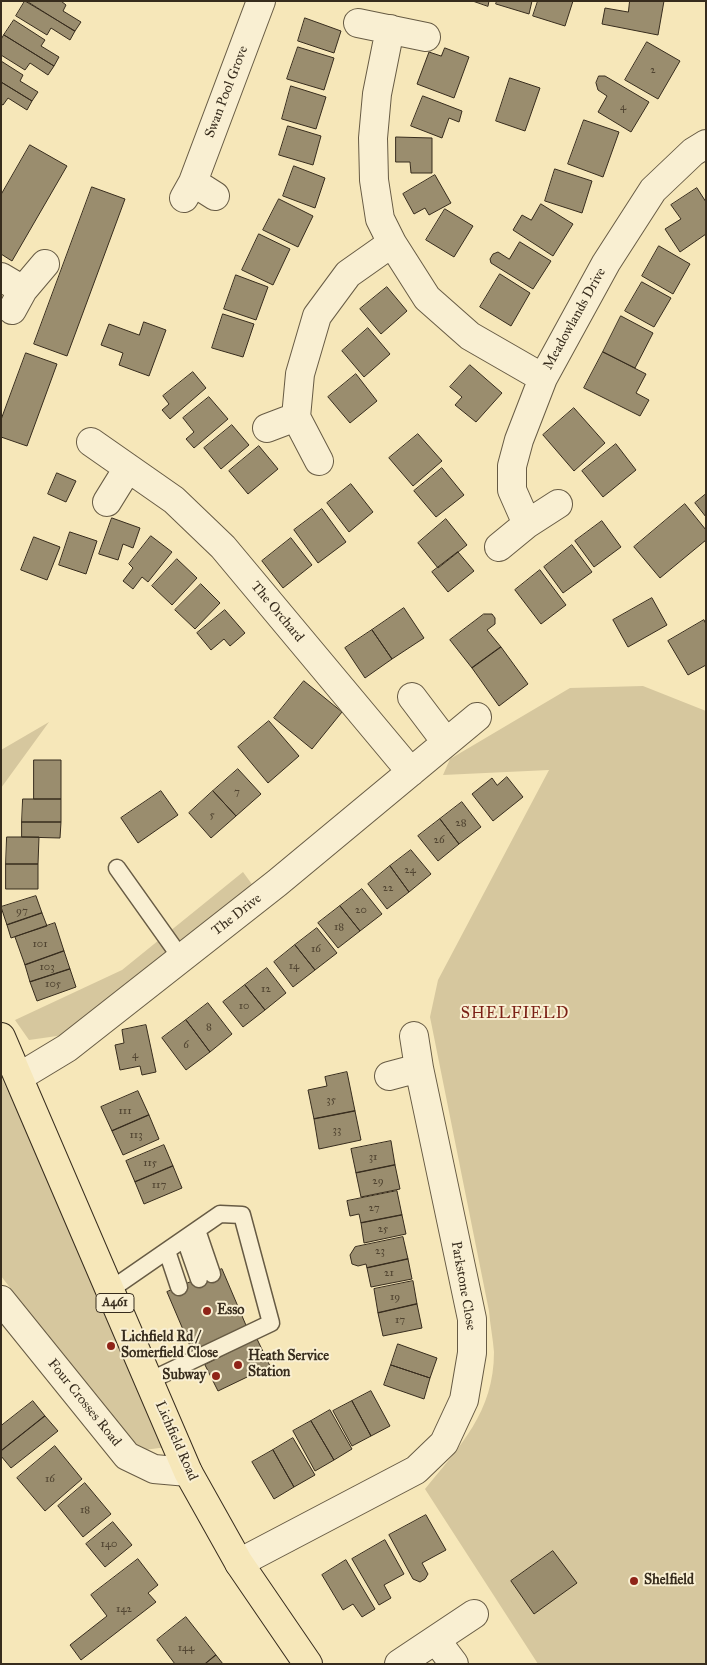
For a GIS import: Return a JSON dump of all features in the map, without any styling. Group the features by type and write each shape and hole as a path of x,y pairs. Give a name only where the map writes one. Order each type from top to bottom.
{"highway":[{"name":"Lichfield Road","path":"1,1037 188,1472 239,1563 308,1664"}],"street":[{"name":"Swan Pool Grove","path":"197,192 261,1"},
{"path":"358,23 426,37"},
{"path":"390,29 377,94 373,138 374,180 380,219 392,243 427,298 470,336 542,378"},
{"name":"Meadowlands Drive","path":"527,524 512,490 512,466 519,440 542,378 606,263 653,190 693,152 706,144"},
{"path":"318,461 296,417 300,374 317,316 348,274 392,243"},
{"path":"12,292 45,264"},
{"path":"267,428 296,417"},
{"name":"The Orchard","path":"91,442 174,500 223,547 411,772"},
{"path":"107,502 128,468"},
{"path":"499,547 527,524 558,504"},
{"path":"412,697 446,742"},
{"name":"The Drive","path":"19,1077 67,1048 277,883 477,717"},
{"name":"Parkstone Close","path":"239,1563 416,1470 444,1443 464,1400 472,1353 472,1320 419,1068 414,1036"},
{"path":"388,1076 419,1068"},
{"name":"Four Crosses Road","path":"1,1300 127,1456 154,1470 188,1472"},
{"path":"399,1664 474,1614"},
{"path":"436,1640 454,1664"}],"lane":[{"path":"117,868 181,958"},
{"path":"110,1290 220,1214 242,1215 271,1323 219,1345 149,1380"},
{"path":"181,1241 195,1281 181,1241"}],"shaded area":[{"path":"643,686 706,711 706,1664 538,1664 425,1489 451,1458 473,1427 488,1393 494,1352 489,1311 430,1017 438,980 549,770 443,775 450,759 570,688"},
{"path":"49,722 1,788 1,750"},
{"path":"243,872 254,887 64,1035 29,1040 15,1020 122,970"},
{"path":"1,1077 175,1446 136,1451 1,1276"}],"building":[{"path":"25,1 75,31 70,40 51,28 47,35 16,16"},
{"path":"27,1 61,1 66,5 63,11 81,22 75,31"},
{"path":"473,1 489,1 488,6"},
{"path":"497,1 532,1 529,14 496,4"},
{"path":"538,1 573,1 565,26 533,16"},
{"path":"630,1 664,1 658,35 602,24 605,8 628,12"},
{"path":"305,18 341,31 334,53 298,41"},
{"path":"14,20 45,40 41,46 59,57 54,66 4,35"},
{"path":"4,35 54,66 48,75 30,63 25,70 1,55 1,40"},
{"path":"647,42 680,61 658,99 625,80"},
{"path":"298,47 334,58 324,90 287,79"},
{"path":"445,48 469,57 454,98 417,84 429,52 441,56"},
{"path":"1,61 23,75 20,81 38,92 32,101 1,82"},
{"path":"599,76 605,76 649,102 631,132 598,112 607,96 598,90 596,83"},
{"path":"510,78 540,88 525,131 496,121"},
{"path":"1,82 32,101 27,110 8,98 3,105 1,104"},
{"path":"291,86 326,97 316,129 282,119"},
{"path":"423,96 462,111 459,122 449,118 442,138 411,126"},
{"path":"584,120 619,132 603,177 568,164"},
{"path":"288,126 321,136 313,165 279,155"},
{"path":"396,137 432,138 432,173 411,173 410,162 396,162"},
{"path":"30,145 67,166 12,261 1,254 1,195"},
{"path":"294,166 325,178 315,208 283,196"},
{"path":"555,169 592,181 582,213 545,201"},
{"path":"435,175 451,203 429,215 425,208 414,214 403,194"},
{"path":"92,187 125,199 67,356 34,344"},
{"path":"697,188 706,202 706,234 680,252 665,229 681,219 671,205"},
{"path":"279,199 313,216 298,247 263,230"},
{"path":"541,204 573,224 553,256 513,230 522,215 531,220"},
{"path":"445,209 473,226 454,257 426,240"},
{"path":"259,234 290,249 273,285 242,270"},
{"path":"520,242 551,261 533,289 491,263 490,259 493,254 498,252 509,259"},
{"path":"659,246 690,264 673,294 642,276"},
{"path":"500,274 530,293 511,326 480,307"},
{"path":"236,275 268,287 256,320 224,309"},
{"path":"642,282 671,298 654,327 625,311"},
{"path":"387,287 407,311 381,334 360,309"},
{"path":"223,314 254,324 243,357 212,348"},
{"path":"621,316 653,333 635,368 603,352"},
{"path":"144,322 166,330 149,376 119,365 123,353 101,345 109,324 139,335"},
{"path":"368,328 390,354 364,377 342,351"},
{"path":"603,352 646,374 636,393 649,400 640,416 584,388"},
{"path":"26,353 57,364 27,446 1,437 1,420"},
{"path":"470,365 502,393 476,422 455,405 462,397 450,387"},
{"path":"193,372 206,388 170,419 162,410 169,404 163,396"},
{"path":"356,374 377,401 350,423 328,397"},
{"path":"209,397 228,419 194,448 186,439 194,432 183,418"},
{"path":"574,408 605,443 574,471 543,435"},
{"path":"232,425 249,445 221,469 204,448"},
{"path":"418,434 442,461 413,486 389,458"},
{"path":"616,444 636,470 603,497 582,471"},
{"path":"259,446 278,469 248,494 229,471"},
{"path":"442,468 464,495 436,517 414,491"},
{"path":"57,473 76,481 66,502 48,494"},
{"path":"351,484 373,512 349,532 327,503"},
{"path":"706,494 706,517 695,503"},
{"path":"685,504 706,530 706,540 660,578 634,547"},
{"path":"322,509 346,542 318,563 294,530"},
{"path":"112,518 140,528 133,548 123,544 118,560 99,554"},
{"path":"446,519 467,545 438,568 418,543"},
{"path":"602,521 621,547 594,567 575,541"},
{"path":"70,532 97,541 86,574 59,565"},
{"path":"151,536 172,552 148,582 142,577 133,589 123,581 133,568 129,564"},
{"path":"34,537 60,547 47,580 21,570"},
{"path":"291,538 312,565 283,588 262,561"},
{"path":"572,545 592,572 563,593 544,567"},
{"path":"458,552 474,571 448,592 432,572"},
{"path":"177,559 197,578 172,605 152,586"},
{"path":"540,570 566,605 541,624 515,590"},
{"path":"201,584 220,603 195,629 175,610"},
{"path":"652,598 667,625 628,647 613,620"},
{"path":"404,608 424,638 392,659 372,630"},
{"path":"225,610 245,633 230,646 224,639 211,650 197,633"},
{"path":"484,614 492,614 495,618 495,624 487,630 501,647 472,668 450,640"},
{"path":"704,620 706,624 706,665 688,675 668,641"},
{"path":"372,630 392,659 365,678 345,648"},
{"path":"501,647 528,684 499,706 472,668"},
{"path":"304,681 342,712 312,749 274,718"},
{"path":"269,721 299,756 268,783 238,747"},
{"path":"34,760 61,760 61,799 34,799"},
{"path":"238,769 261,794 236,816 213,791"},
{"path":"507,777 523,797 493,821 472,794 492,778 497,785"},
{"path":"161,791 178,815 138,843 121,818"},
{"path":"213,791 236,816 211,838 189,813"},
{"path":"23,799 61,799 61,822 22,822"},
{"path":"462,802 481,827 459,844 440,819"},
{"path":"440,819 459,844 438,861 418,836"},
{"path":"22,822 61,822 60,838 22,837"},
{"path":"7,837 39,837 38,864 6,864"},
{"path":"411,850 431,874 409,892 390,866"},
{"path":"6,864 38,864 38,889 6,889"},
{"path":"390,866 409,892 387,909 368,884"},
{"path":"362,889 382,914 360,931 340,906"},
{"path":"36,896 42,913 7,925 1,907"},
{"path":"340,906 360,931 338,948 318,923"},
{"path":"42,913 47,926 11,938 7,925"},
{"path":"55,923 64,951 25,965 15,937"},
{"path":"317,928 337,953 315,970 295,945"},
{"path":"295,945 315,970 293,987 274,962"},
{"path":"64,951 70,969 30,982 25,965"},
{"path":"267,968 286,993 265,1010 245,985"},
{"path":"70,969 76,987 37,1001 30,982"},
{"path":"245,985 265,1010 243,1027 223,1002"},
{"path":"208,1003 232,1034 210,1052 186,1020"},
{"path":"186,1020 210,1052 186,1070 162,1038"},
{"path":"146,1025 156,1072 142,1075 140,1066 120,1070 115,1045 124,1043 122,1030"},
{"path":"347,1072 355,1111 314,1119 308,1090 327,1086 325,1077"},
{"path":"138,1091 149,1115 112,1131 101,1107"},
{"path":"355,1111 361,1140 319,1149 314,1119"},
{"path":"149,1115 159,1139 123,1155 112,1131"},
{"path":"391,1141 395,1165 356,1173 351,1149"},
{"path":"164,1145 173,1166 135,1182 126,1161"},
{"path":"395,1165 400,1189 361,1197 356,1173"},
{"path":"173,1166 182,1188 144,1204 135,1182"},
{"path":"397,1191 402,1215 361,1223 359,1214 350,1216 347,1201"},
{"path":"402,1215 406,1234 364,1243 361,1223"},
{"path":"403,1237 408,1259 367,1268 366,1264 358,1266 352,1264 350,1255 355,1247"},
{"path":"408,1259 412,1279 371,1287 367,1268"},
{"name":"Esso","path":"222,1269 248,1330 193,1353 167,1292"},
{"path":"413,1281 417,1304 378,1313 374,1289"},
{"path":"417,1304 422,1328 383,1336 378,1313"},
{"name":"Heath Service Station","path":"257,1339 270,1366 218,1391 205,1365"},
{"path":"398,1344 437,1358 430,1378 391,1365"},
{"path":"391,1365 430,1378 424,1399 384,1385"},
{"path":"371,1391 390,1426 371,1436 352,1401"},
{"path":"33,1401 45,1416 1,1451 1,1426"},
{"path":"352,1401 371,1436 352,1446 333,1411"},
{"path":"330,1410 352,1449 334,1460 311,1421"},
{"path":"45,1416 58,1431 11,1468 1,1456 1,1451"},
{"path":"311,1421 334,1460 315,1471 293,1431"},
{"path":"293,1438 315,1475 294,1487 273,1450"},
{"path":"55,1446 82,1479 45,1511 17,1478"},
{"path":"273,1450 294,1487 274,1499 252,1462"},
{"path":"85,1483 111,1514 83,1537 58,1506"},
{"path":"426,1515 446,1550 422,1563 428,1574 420,1582 413,1579 389,1535"},
{"path":"113,1522 132,1545 105,1567 86,1544"},
{"path":"385,1540 404,1574 384,1585 391,1598 379,1605 352,1559"},
{"path":"553,1551 577,1583 534,1614 511,1581"},
{"path":"138,1559 158,1585 148,1593 156,1602 81,1660 70,1645 107,1616 91,1595"},
{"path":"346,1560 375,1609 362,1617 353,1604 343,1610 322,1575"},
{"path":"186,1617 216,1655 205,1664 175,1664 157,1640"},
{"path":"216,1655 223,1664 205,1664"}],"place":[{"name":"Esso","path":"207,1311"},
{"name":"Lichfield Rd / Somerfield Close","path":"111,1346"},
{"name":"Heath Service Station","path":"238,1365"},
{"name":"Subway","path":"216,1376"},
{"name":"Shelfield","path":"634,1581"}],"district":[{"name":"SHELFIELD","path":"515,1014"}]}
